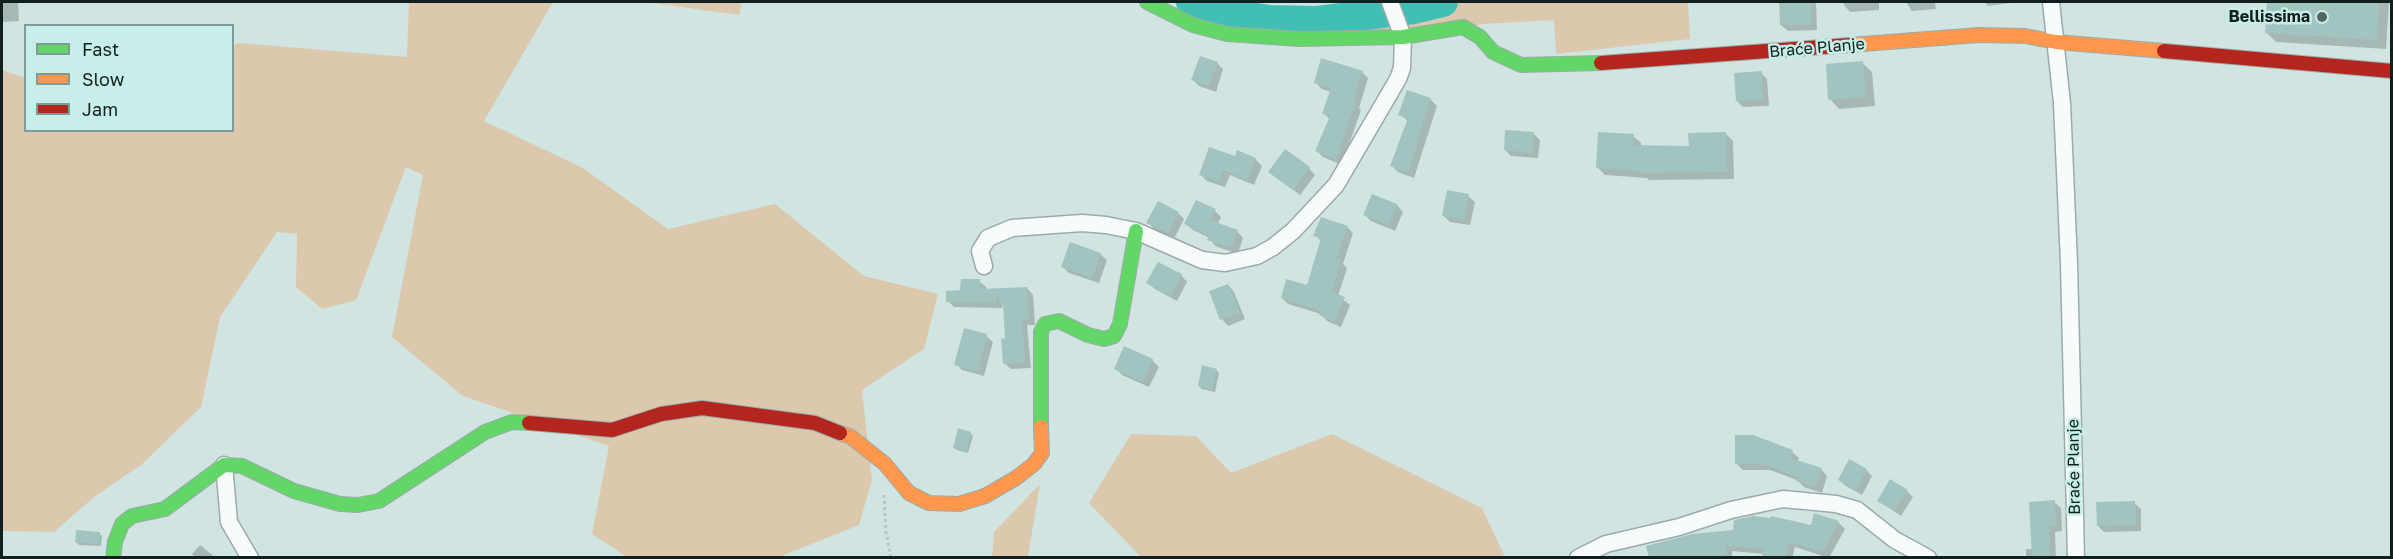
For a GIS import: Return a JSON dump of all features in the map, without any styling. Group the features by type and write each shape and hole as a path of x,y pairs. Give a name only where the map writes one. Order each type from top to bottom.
{"street":[{"name":"Braće Planje","path":"1147,2 1193,24 1227,34 1300,39 1463,27 1480,37 1493,52 1521,65 1567,65 1693,57 1979,35 2025,36 2056,42 2062,103 2069,263 2076,558"},
{"path":"984,266 980,250 988,238 1012,228 1082,223 1136,231 1202,260 1225,263 1257,256 1273,247 1293,231 1336,185 1398,79 1402,68 1400,31 1389,2"},
{"path":"2051,2 2056,42 2391,71"},
{"path":"113,558 115,542 122,524 132,516 165,509 224,465 242,466 294,491 340,504 358,505 379,501 485,432 512,422 612,430 661,414 702,408 815,423 851,437 885,464 909,493 929,503 959,504 985,496 1016,478 1034,464 1042,453 1040,353 1041,332 1045,324 1059,321 1088,335 1104,339 1114,336 1120,324 1136,231"},
{"path":"224,465 229,522 250,558"},
{"path":"1578,558 1606,544 1679,527 1731,510 1783,499 1836,504 1857,510 1895,540 1928,558"}],"path":[{"path":"885,464 884,509 891,558"}],"shaded area":[{"path":"409,2 553,2 484,121 583,168 668,229 775,204 864,276 938,294 924,349 862,390 872,480 859,525 777,558 627,557 592,534 609,446 463,396 392,337 423,175 406,167 356,300 322,309 296,287 297,234 277,232 220,317 201,407 141,465 94,497 54,532 2,531 2,70 24,78 24,132 234,132 234,45 238,43 407,57"},
{"path":"646,2 742,2 739,15"},
{"path":"1443,2 1688,2 1690,39 1556,54 1554,20 1483,24 1403,37 1193,25 1199,5 1269,20 1317,21 1414,9"},
{"path":"1131,434 1196,436 1231,473 1332,434 1482,508 1505,557 1141,557 1089,503"},
{"path":"1040,484 1028,557 992,557 994,532"}],"building":[{"path":"1779,2 1811,2 1811,25 1780,25"},
{"name":"Bellissima","path":"2267,2 2379,2 2377,40 2265,33"},
{"path":"1200,56 1218,62 1209,86 1191,80"},
{"path":"1321,58 1363,71 1353,101 1356,102 1336,160 1315,151 1330,116 1322,114 1331,88 1314,83"},
{"path":"1863,61 1866,97 1828,100 1826,64"},
{"path":"1762,71 1763,100 1736,101 1734,73"},
{"path":"1407,90 1431,98 1408,173 1390,166 1408,118 1398,115"},
{"path":"1505,130 1534,132 1533,153 1504,150"},
{"path":"1598,132 1634,134 1633,145 1689,146 1688,133 1726,132 1727,172 1640,173 1640,171 1596,168"},
{"path":"1209,147 1235,156 1237,150 1256,158 1247,180 1223,170 1219,182 1199,175"},
{"path":"1285,149 1310,167 1293,190 1268,172"},
{"path":"1447,190 1469,194 1464,220 1442,216"},
{"path":"1372,194 1397,204 1389,225 1363,215"},
{"path":"1196,200 1216,209 1210,220 1238,230 1231,248 1207,240 1209,236 1184,224"},
{"path":"1158,201 1179,212 1168,233 1146,223"},
{"path":"1321,217 1348,226 1336,259 1341,260 1332,292 1345,297 1334,322 1319,315 1321,311 1281,298 1286,279 1307,285 1321,238 1313,236"},
{"path":"1070,242 1101,253 1092,278 1061,267"},
{"path":"1158,262 1182,274 1171,296 1146,283"},
{"path":"961,279 980,279 980,289 1027,287 1029,319 1022,319 1025,362 1003,364 1001,338 1005,339 1003,303 999,302 998,292 996,302 946,302 946,291 960,290"},
{"path":"1228,284 1240,313 1220,320 1209,291"},
{"path":"964,328 987,334 978,371 954,365"},
{"path":"1124,346 1153,359 1143,382 1114,369"},
{"path":"1202,365 1217,369 1212,390 1198,386"},
{"path":"958,428 971,432 966,451 953,448"},
{"path":"1735,435 1753,435 1793,450 1790,458 1822,468 1816,487 1796,481 1797,477 1763,464 1735,464"},
{"path":"1849,459 1867,469 1856,490 1838,480"},
{"path":"1890,479 1908,490 1894,511 1877,501"},
{"path":"2055,500 2056,526 2049,526 2050,558 2032,558 2029,502"},
{"path":"2135,501 2136,525 2097,526 2096,502"},
{"path":"1814,513 1839,521 1823,552 1789,542 1785,558 1762,558 1763,549 1726,546 1727,558 1649,558 1646,546 1692,534 1733,530 1734,520 1753,516 1770,518 1771,516 1811,525"},
{"path":"76,530 100,532 99,544 75,542"}],"waterway":[{"path":"1191,2 1228,13 1269,20 1317,21 1414,9 1443,2"}],"traffic: fast":[{"path":"1147,2 1193,25 1227,34 1300,39 1403,37 1463,27 1480,37 1493,52 1521,65 1601,63"},
{"path":"1041,427 1041,332 1045,324 1059,321 1088,335 1104,339 1114,336 1120,324 1136,231"},
{"path":"113,558 115,542 122,524 132,516 165,509 224,465 242,466 294,491 340,504 358,505 379,501 485,432 512,422 529,423"}],"traffic: slow":[{"path":"1850,45 1979,35 2025,36 2056,42 2164,51"},
{"path":"840,433 851,437 885,464 909,493 929,503 959,504 985,496 1016,478 1034,464 1042,453 1041,427"}],"traffic: jam":[{"path":"1601,63 1850,45"},
{"path":"2164,51 2392,71"},
{"path":"529,423 612,430 661,414 702,408 815,423 840,433"}],"place":[{"name":"Bellissima","path":"2322,17"}]}
